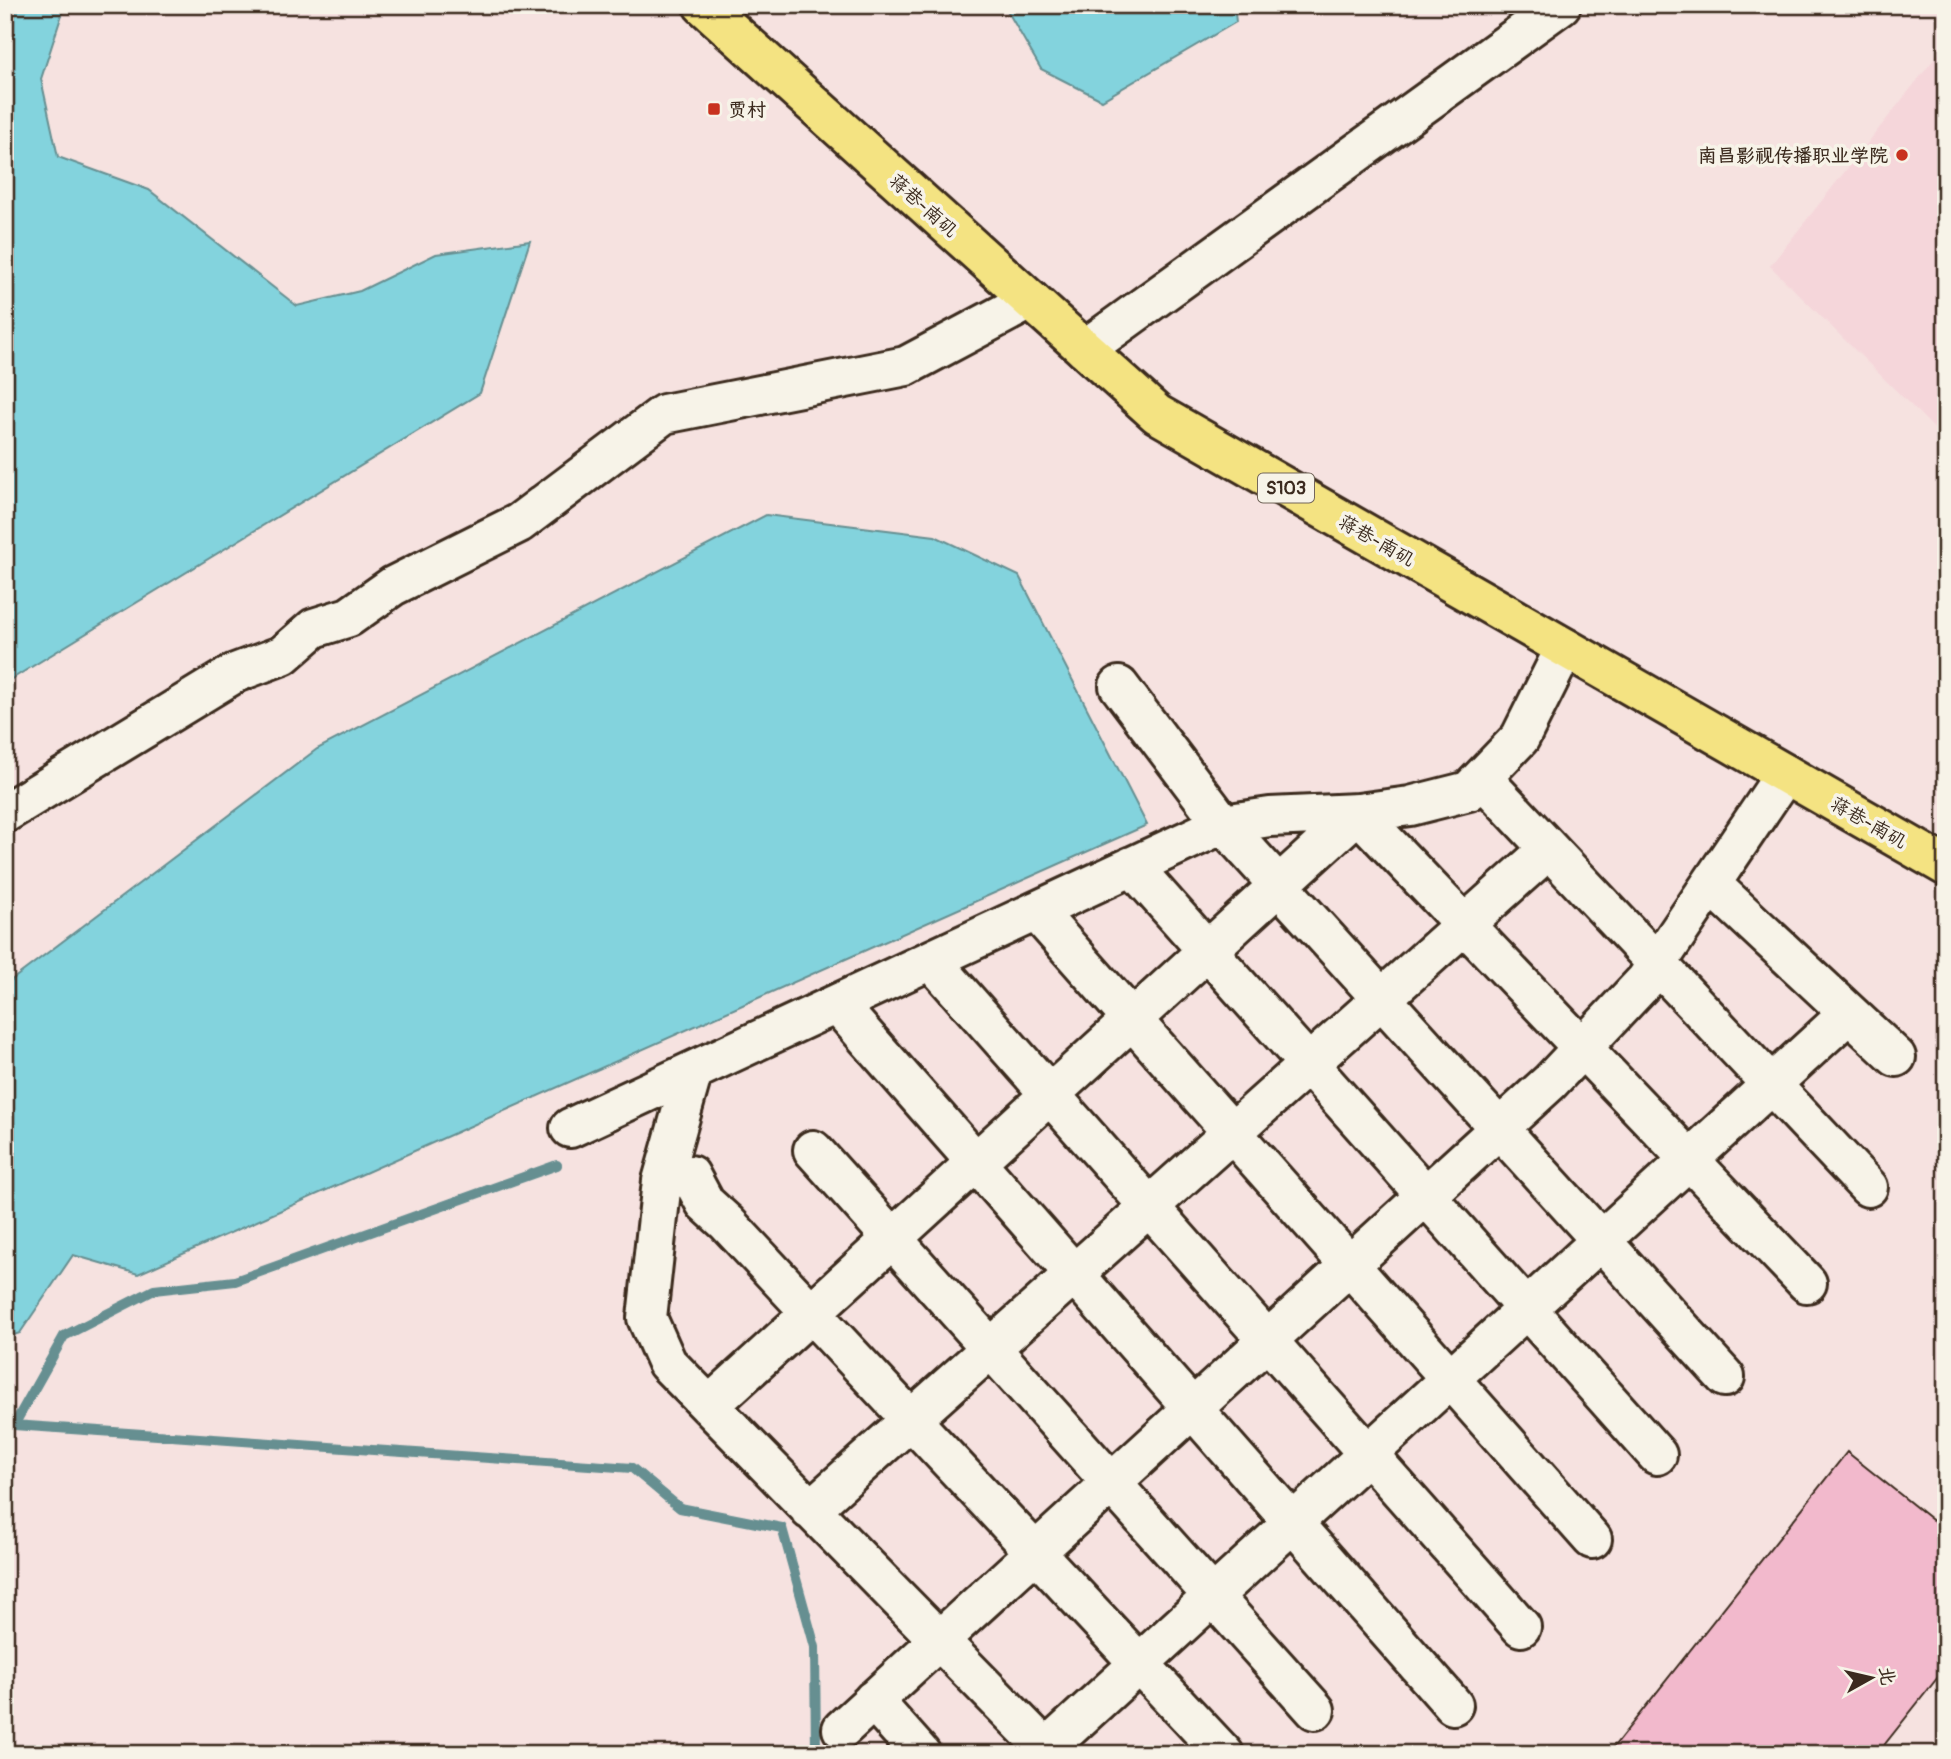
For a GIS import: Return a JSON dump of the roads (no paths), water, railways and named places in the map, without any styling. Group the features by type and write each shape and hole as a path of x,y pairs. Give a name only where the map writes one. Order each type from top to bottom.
{"main road":[{"name":"蒋巷-南矶","path":"703,5 1157,414 1946,866"}],"street":[{"path":"1085,349 1561,5"},
{"path":"5,813 235,673 284,655 314,628 349,617 393,586 519,523 664,414 906,366 1030,300"},
{"path":"570,1128 1223,824 1270,817 1357,814 1410,806 1469,791 1520,738 1565,648"},
{"path":"1119,686 1223,824 1725,1377"},
{"path":"842,1729 1550,1082 1646,980 1785,774"},
{"path":"1482,778 1868,1187"},
{"path":"709,1406 1357,814"},
{"path":"1357,814 1807,1283"},
{"path":"810,1510 1549,849"},
{"path":"1132,866 1657,1455"},
{"path":"1711,884 1896,1057"},
{"path":"1036,911 1592,1539"},
{"path":"931,960 1521,1627"},
{"path":"837,1003 1454,1705"},
{"path":"694,1071 662,1181 647,1318 667,1363 1049,1751 1140,1663 1849,1013"},
{"path":"813,1150 1315,1710"},
{"path":"662,1181 690,1175 705,1203 727,1223 1224,1754"},
{"path":"873,1700 921,1754"}],"water":[{"path":"5,5 65,5 41,79 58,157 149,190 297,306 360,291 436,254 530,241 480,393 5,683"},
{"path":"1004,5 1234,5 1236,22 1102,100 1041,69"},
{"path":"766,515 935,536 1019,576 1147,825 138,1274 73,1255 20,1333 5,1338 5,985 317,749"}],"waterway":[{"path":"5,1425 14,1425 64,1336 154,1290 235,1281 557,1165"},
{"path":"14,1425 632,1468 680,1508 782,1528 815,1647 816,1754"}],"place":[{"name":"贾村","path":"714,109"},
{"name":"南昌影视传播职业学院","path":"1902,155"}]}
